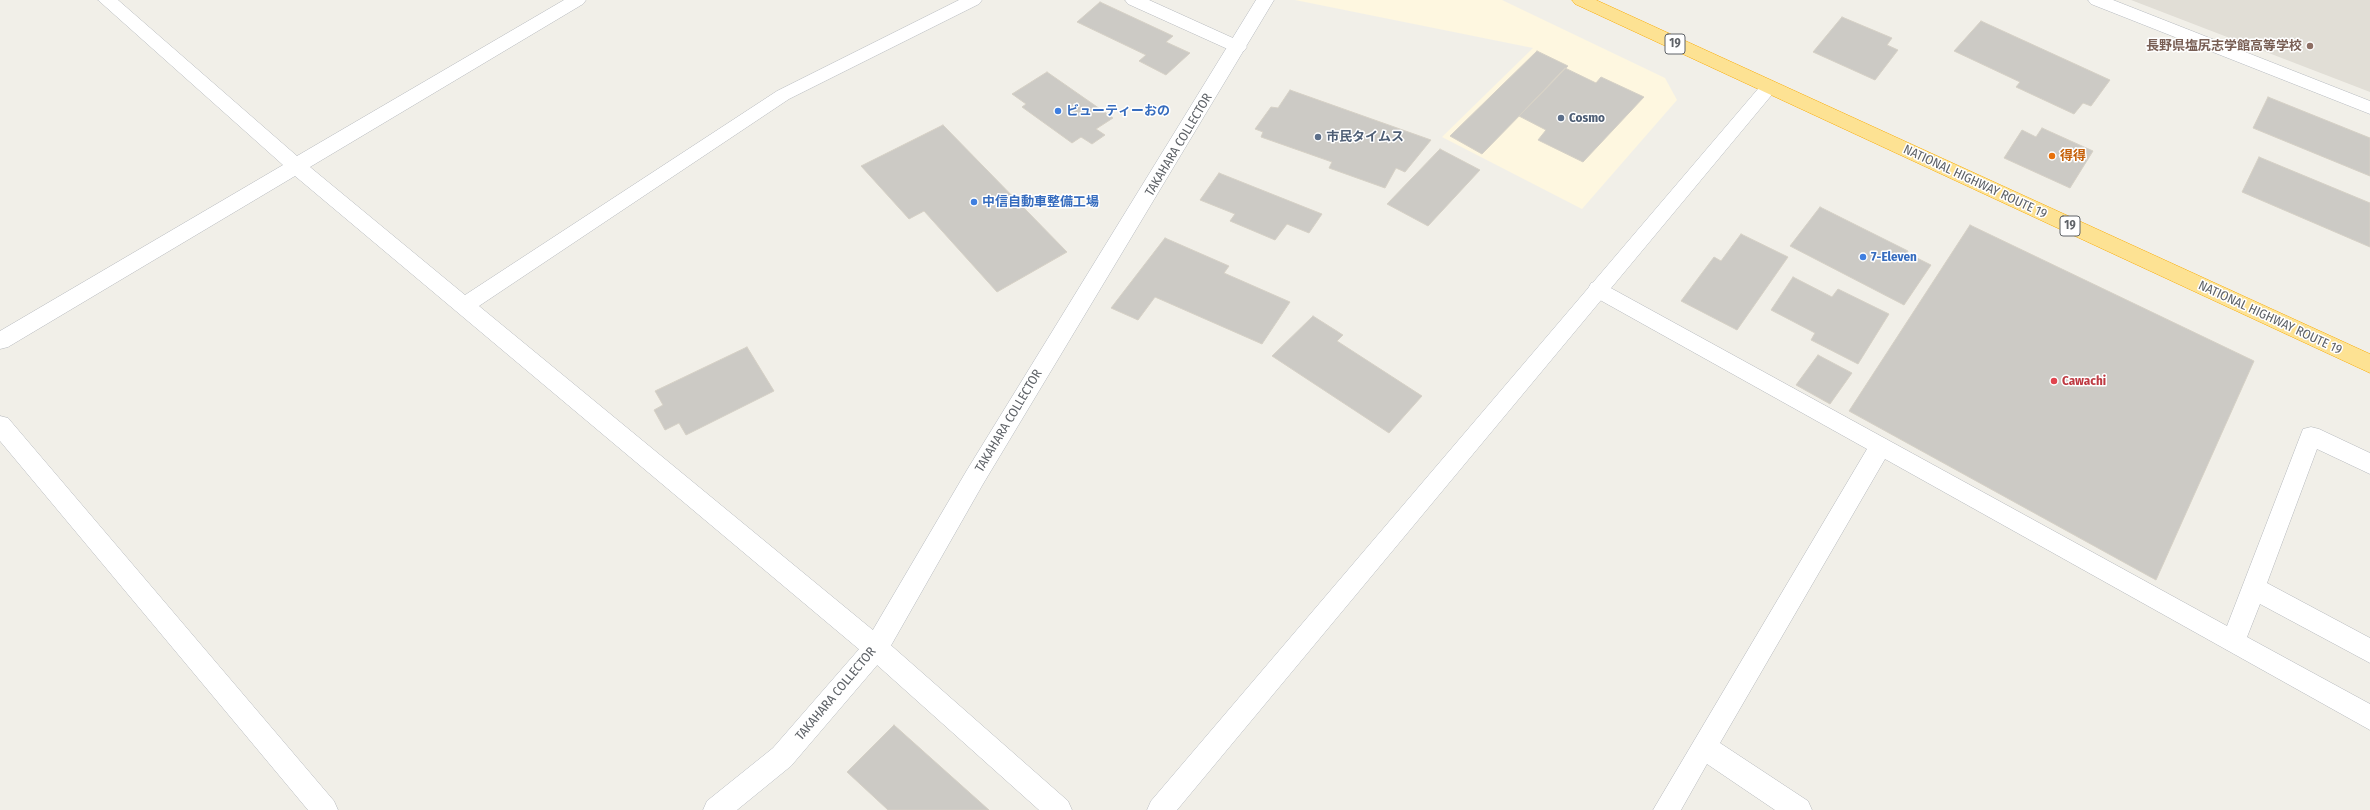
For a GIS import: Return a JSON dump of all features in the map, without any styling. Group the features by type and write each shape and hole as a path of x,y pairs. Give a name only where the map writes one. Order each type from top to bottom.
{"highway":[{"name":"NATIONAL HIGHWAY ROUTE 19","path":"1581,0 2370,364"}],"street":[{"path":"107,0 296,166 876,648 1059,810"},
{"path":"0,341 577,0"},
{"path":"464,306 783,95 973,0"},
{"path":"1134,0 1238,47"},
{"name":"TAKAHARA COLLECTOR","path":"716,810 782,757 876,648 975,477 1238,47 1265,0"},
{"path":"2097,0 2370,108"},
{"path":"1160,810 1769,87"},
{"path":"1598,289 2370,718"},
{"path":"0,424 325,810"},
{"path":"2232,642 2254,588 2311,436 2370,464"},
{"path":"1666,810 1704,748 1880,447"},
{"path":"2254,588 2370,651"},
{"path":"1704,748 1798,810"}],"shaded area":[{"name":"Cosmo","path":"1295,0 1502,0 1665,78 1677,100 1582,209 1442,137 1533,48"},
{"name":"長野県塩尻志学館高等学校","path":"2131,0 2370,0 2370,92"}],"building":[{"path":"1100,2 1173,36 1166,42 1190,53 1166,75 1139,61 1146,55 1077,22"},
{"path":"1842,17 1892,38 1887,45 1898,50 1875,80 1813,52"},
{"path":"1981,21 2110,80 2091,106 2083,103 2074,114 2016,87 2020,82 1954,51"},
{"path":"1537,51 1568,66 1482,154 1450,136"},
{"path":"1565,68 1596,83 1601,77 1644,97 1583,162 1538,140 1546,130 1519,116"},
{"path":"1047,72 1113,118 1096,129 1105,135 1092,144 1081,137 1072,143 1022,107 1026,104 1012,94"},
{"path":"1290,90 1431,140 1405,172 1396,168 1385,188 1329,168 1332,162 1261,137 1263,132 1255,129 1271,107 1278,108"},
{"path":"2268,97 2370,138 2370,176 2253,128"},
{"path":"943,125 1067,252 997,292 924,211 909,219 861,166"},
{"path":"2042,128 2093,151 2070,188 2004,158 2022,130 2036,137"},
{"path":"1440,149 1480,170 1428,226 1387,204"},
{"path":"2259,157 2370,203 2370,247 2242,192"},
{"path":"1219,173 1322,214 1309,233 1287,224 1275,240 1230,221 1235,214 1200,200"},
{"path":"1820,207 1908,251 1907,253 1931,265 1904,305 1790,246"},
{"path":"1970,225 2254,361 2156,580 1849,411"},
{"path":"1741,234 1788,257 1737,330 1681,301 1714,257 1721,261"},
{"path":"1165,238 1229,266 1224,273 1290,302 1262,344 1155,297 1138,320 1111,308"},
{"path":"1793,277 1832,297 1838,289 1889,314 1858,364 1811,340 1815,333 1771,310"},
{"path":"1313,316 1343,335 1337,341 1422,396 1389,433 1272,356"},
{"path":"747,347 774,391 686,435 679,423 665,430 654,410 663,405 655,391"},
{"path":"1818,355 1852,373 1830,404 1796,385"},
{"path":"894,725 989,810 888,810 847,772"}],"place":[{"name":"長野県塩尻志学館高等学校","path":"2310,46"},
{"name":"ビューティーおの","path":"1058,111"},
{"name":"Cosmo","path":"1561,118"},
{"name":"市民タイムス","path":"1318,137"},
{"name":"得得","path":"2052,156"},
{"name":"中信自動車整備工場","path":"974,202"},
{"name":"7-Eleven","path":"1863,257"},
{"name":"Cawachi","path":"2054,381"}]}
